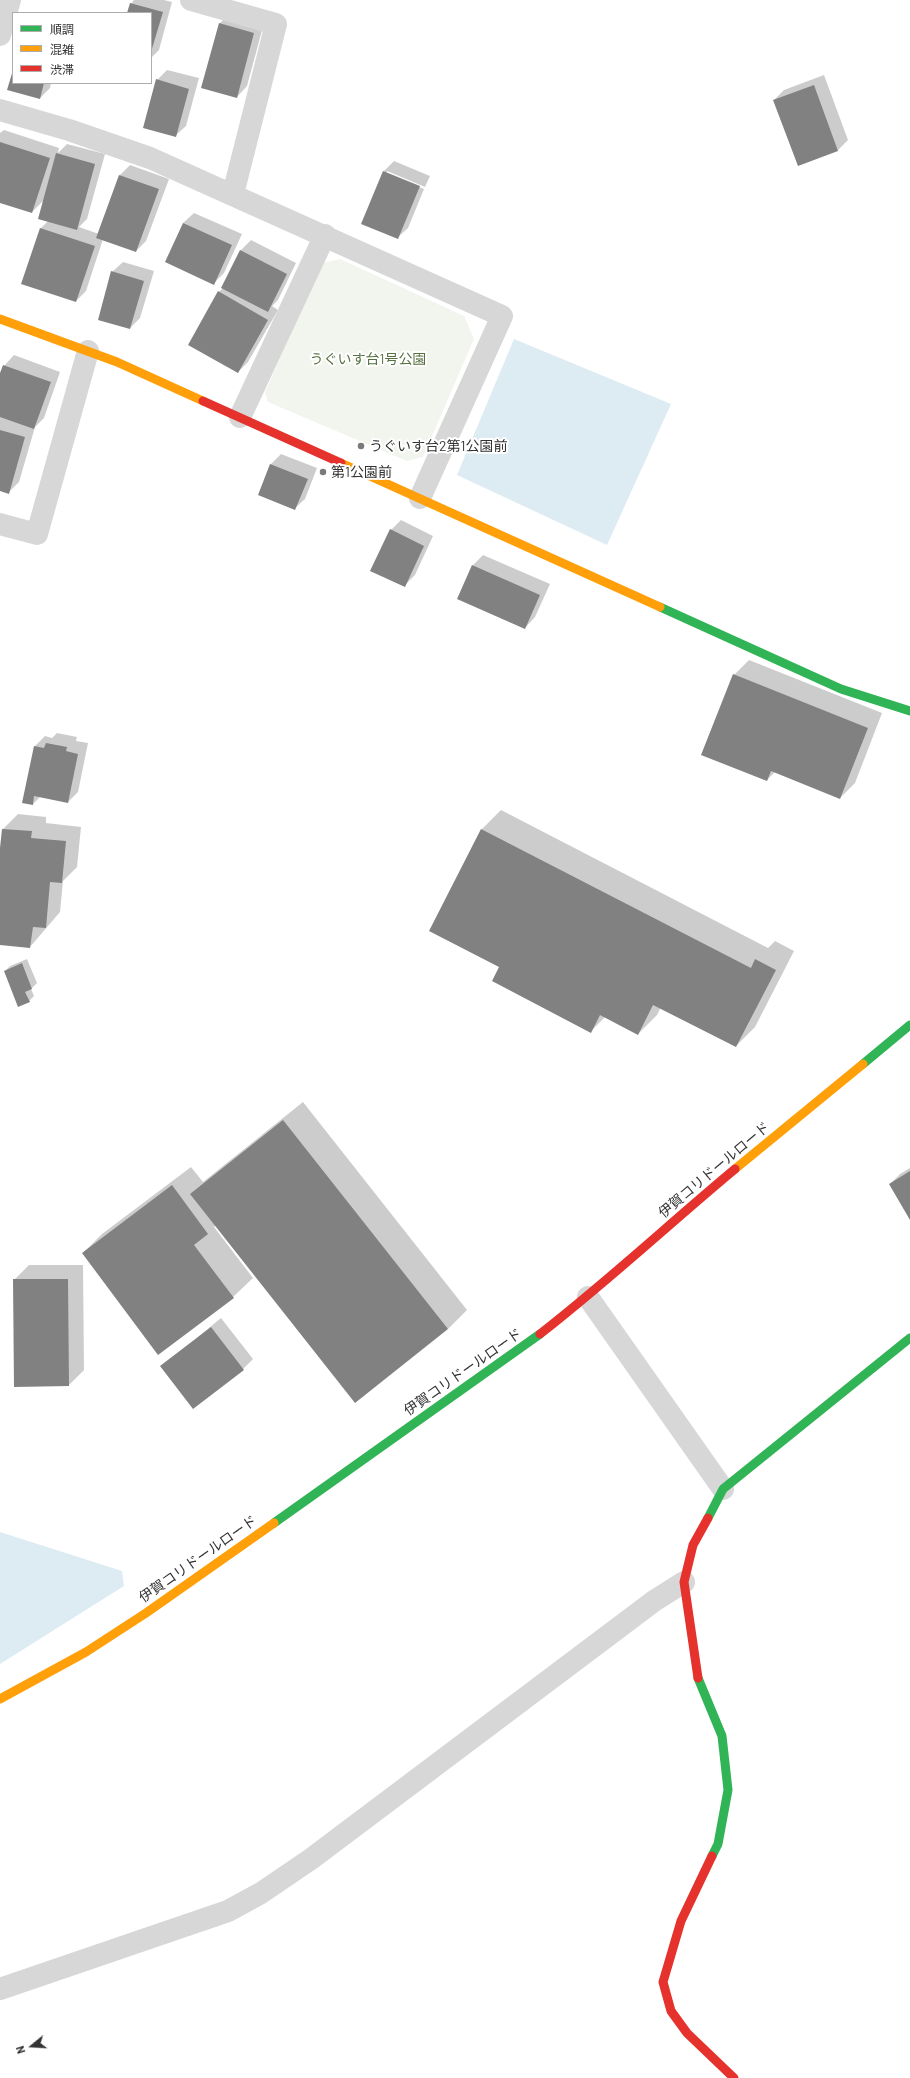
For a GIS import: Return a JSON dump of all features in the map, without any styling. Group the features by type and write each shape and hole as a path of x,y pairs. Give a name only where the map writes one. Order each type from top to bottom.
{"street":[{"path":"0,35 10,0"},
{"path":"191,0 276,24 233,194"},
{"path":"0,110 69,130 150,158 325,235 502,316 420,498"},
{"path":"240,417 325,235"},
{"path":"0,319 88,351 240,417 841,689 910,711"},
{"path":"0,524 37,534 88,351"},
{"name":"伊賀コリドールロード","path":"0,1699 86,1652 146,1612 516,1353 588,1297 688,1208 910,1025"},
{"path":"588,1297 723,1489"},
{"path":"734,2078 687,2034 671,2011 663,1982 681,1921 718,1844 728,1790 722,1736 699,1682 684,1582 693,1545 723,1489 910,1338"},
{"path":"0,1989 228,1910 261,1893 311,1859 654,1600 684,1582"}],"green space":[{"name":"うぐいす台1号公園","path":"340,259 464,316 474,339 423,457 407,461 268,402 265,392 322,263"}],"shaded area":[{"path":"514,339 671,404 607,545 457,475"},
{"path":"0,1532 122,1571 124,1586 0,1664"}],"building":[{"path":"130,3 163,12 152,49 152,12 127,12"},
{"path":"219,23 254,33 237,98 201,88"},
{"path":"12,73 12,84 44,84 40,99 7,90"},
{"path":"156,79 189,89 176,137 143,128"},
{"path":"814,85 838,151 798,166 773,100"},
{"path":"0,142 50,158 32,213 0,203"},
{"path":"56,153 95,164 77,230 38,219"},
{"path":"383,171 420,186 398,239 361,224"},
{"path":"119,175 159,189 136,252 96,238"},
{"path":"183,223 232,245 214,285 165,262"},
{"path":"40,228 95,246 76,302 21,284"},
{"path":"240,250 287,274 268,312 221,288"},
{"path":"111,271 144,281 130,329 98,320"},
{"path":"218,291 268,320 238,373 188,345"},
{"path":"3,365 51,382 34,429 0,417 0,373"},
{"path":"0,430 25,437 9,494 0,491"},
{"path":"270,464 308,479 295,510 258,495"},
{"path":"390,529 424,546 405,587 370,571"},
{"path":"472,565 540,595 525,629 457,599"},
{"path":"733,674 868,728 840,799 771,771 767,781 701,755"},
{"path":"46,743 67,747 66,751 78,754 68,803 34,796 33,805 22,803 34,746 44,748"},
{"path":"2,829 32,831 31,838 66,841 62,883 50,882 46,928 33,927 30,948 0,945 0,848"},
{"path":"481,829 751,968 755,959 776,970 736,1047 653,1005 638,1035 600,1015 591,1033 492,981 499,967 429,931"},
{"path":"22,963 32,989 25,992 30,1002 18,1007 4,971"},
{"path":"283,1120 448,1329 355,1403 190,1194"},
{"path":"910,1171 910,1220 889,1184"},
{"path":"172,1185 208,1234 194,1245 234,1298 158,1355 82,1253"},
{"path":"13,1279 68,1279 69,1386 14,1387"},
{"path":"211,1327 244,1370 193,1409 160,1366"}],"traffic: fast":[{"path":"660,607 841,689 910,711"},
{"path":"863,1064 910,1025"},
{"path":"274,1523 540,1334"},
{"path":"708,1518 723,1489 910,1338"},
{"path":"698,1678 722,1736 728,1790 718,1844 712,1856"}],"traffic: slow":[{"path":"0,319 117,362 203,401"},
{"path":"341,463 660,607"},
{"path":"735,1169 863,1064"},
{"path":"0,1699 86,1652 146,1613 274,1523"}],"traffic: jam":[{"path":"203,401 341,463"},
{"path":"540,1334 735,1169"},
{"path":"698,1678 684,1582 693,1545 708,1518"},
{"path":"712,1856 681,1921 663,1982 671,2011 687,2033 734,2078"}],"place":[{"name":"うぐいす台2第1公園前","path":"361,446"},
{"name":"第1公園前","path":"323,472"}]}
